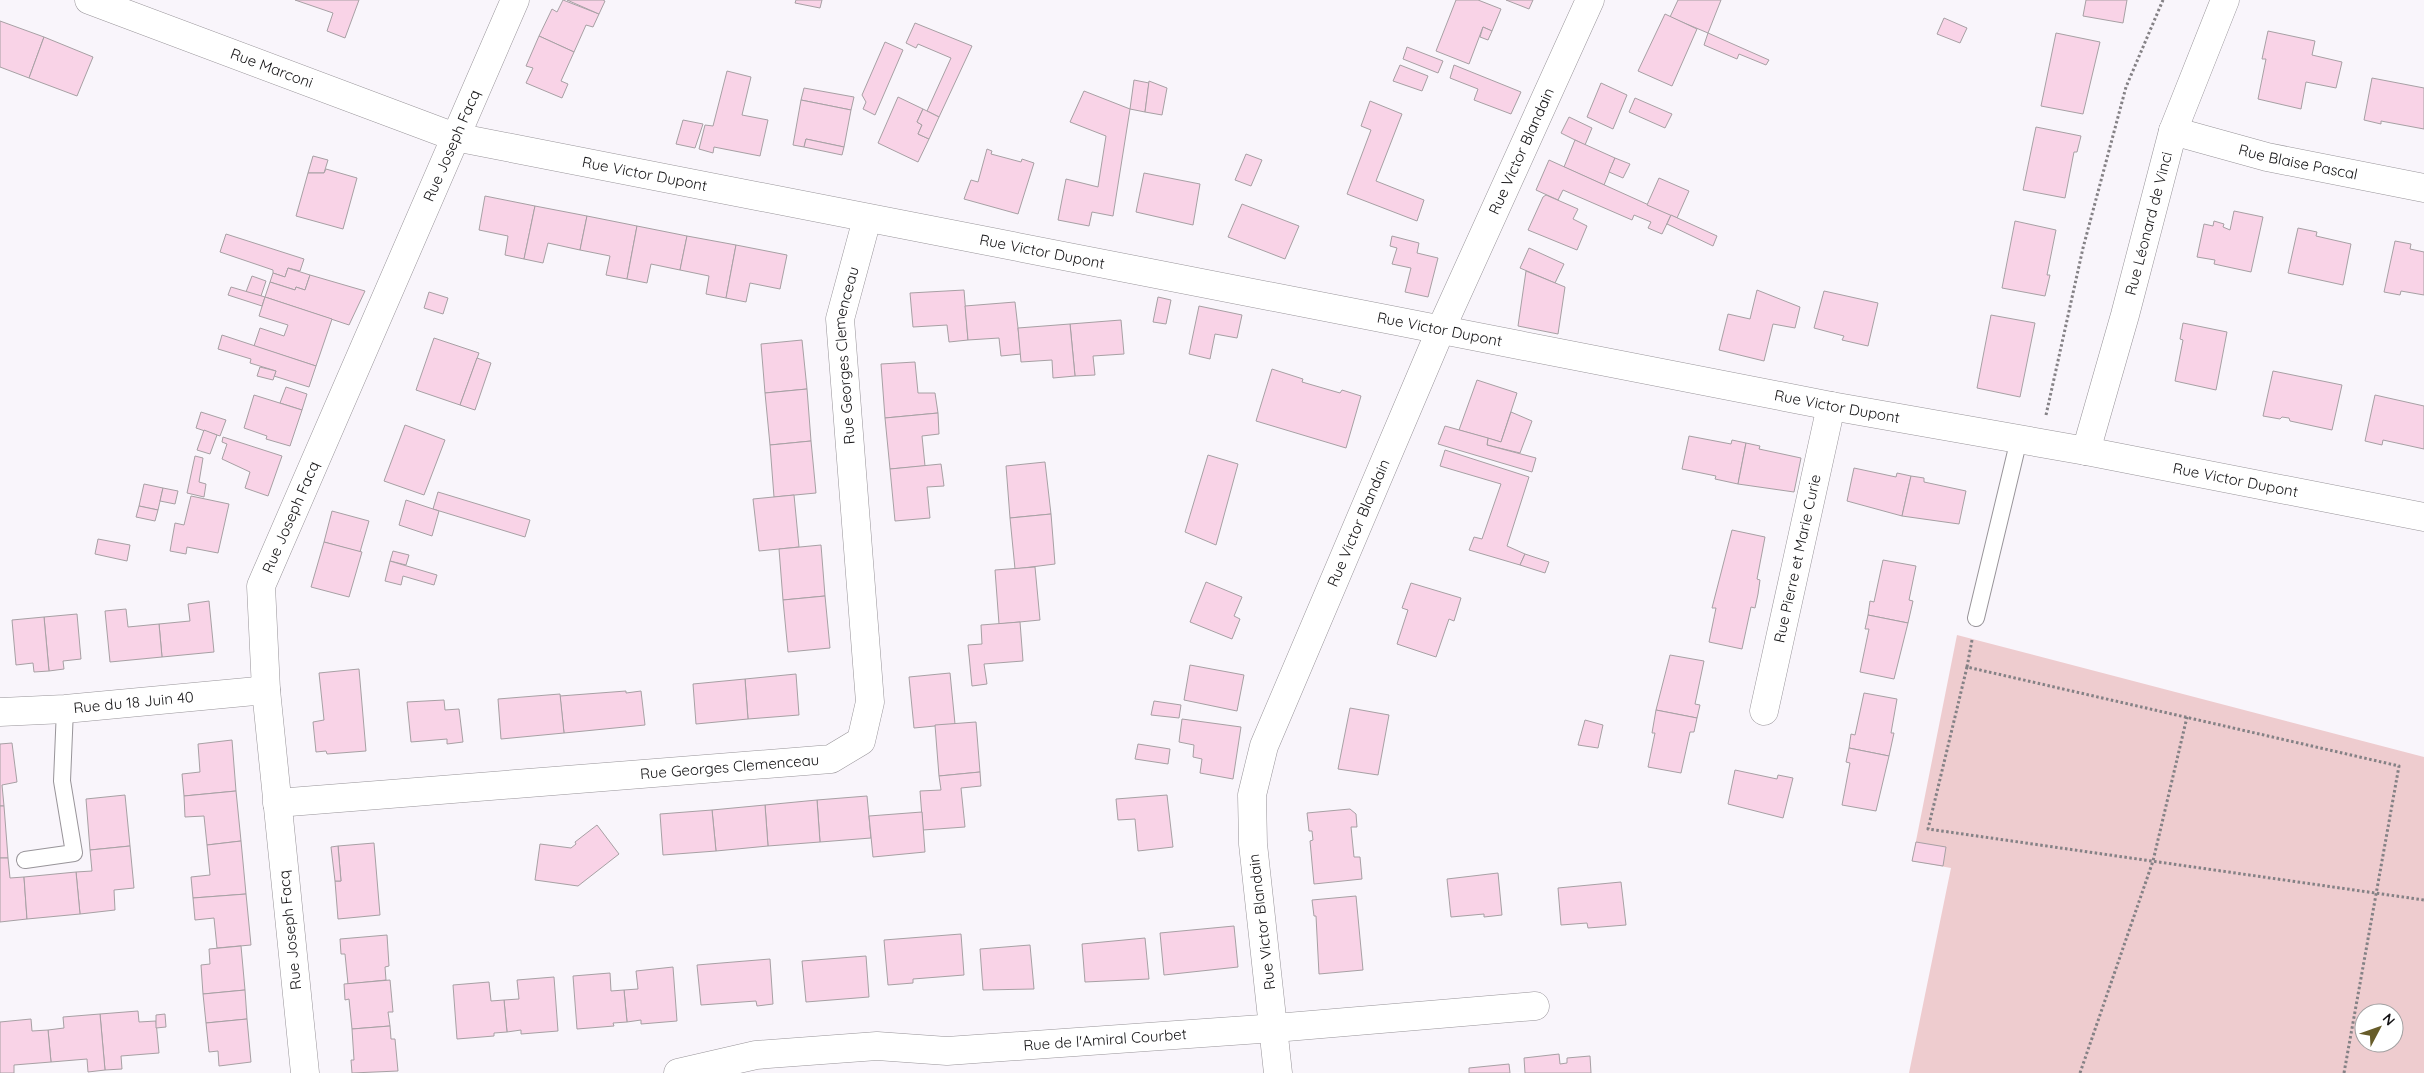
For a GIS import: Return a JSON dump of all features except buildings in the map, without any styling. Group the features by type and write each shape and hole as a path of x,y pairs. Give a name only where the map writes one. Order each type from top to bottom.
{"street":[{"name":"Rue Marconi","path":"89,0 455,137"},
{"name":"Rue Joseph Facq","path":"305,1073 266,690 261,586 515,0"},
{"name":"Rue Victor Blandain","path":"1278,1073 1275,1028 1253,844 1252,795 1264,746 1441,329 1590,0"},
{"name":"Rue Léonard de Vinci","path":"2086,451 2125,315 2172,131 2225,0"},
{"name":"Rue Blaise Pascal","path":"2172,131 2267,157 2424,188"},
{"name":"Rue Victor Dupont","path":"455,137 1832,406 2086,451 2424,517"},
{"name":"Rue Georges Clemenceau","path":"277,803 831,759 861,741 870,702 840,319 867,219"},
{"name":"Rue Pierre et Marie Curie","path":"1764,711 1832,406"},
{"name":"Rue du 18 Juin 40","path":"0,712 64,709 266,690"},
{"name":"Rue de l'Amiral Courbet","path":"678,1073 756,1055 877,1046 947,1051 1275,1028 1535,1006"}],"lane":[{"path":"1976,618 2029,441"},
{"path":"25,860 74,853 62,781 64,709"}],"path":[{"path":"2029,441 2124,97 2163,0"},
{"path":"1976,618 1967,666 1928,829 2424,900"},
{"path":"1967,666 2399,766 2344,1073"},
{"path":"2080,1073 2153,861 2187,717"}],"shaded area":[{"path":"1957,635 2424,757 2424,1073 1909,1073 1951,868 1912,861"}]}
